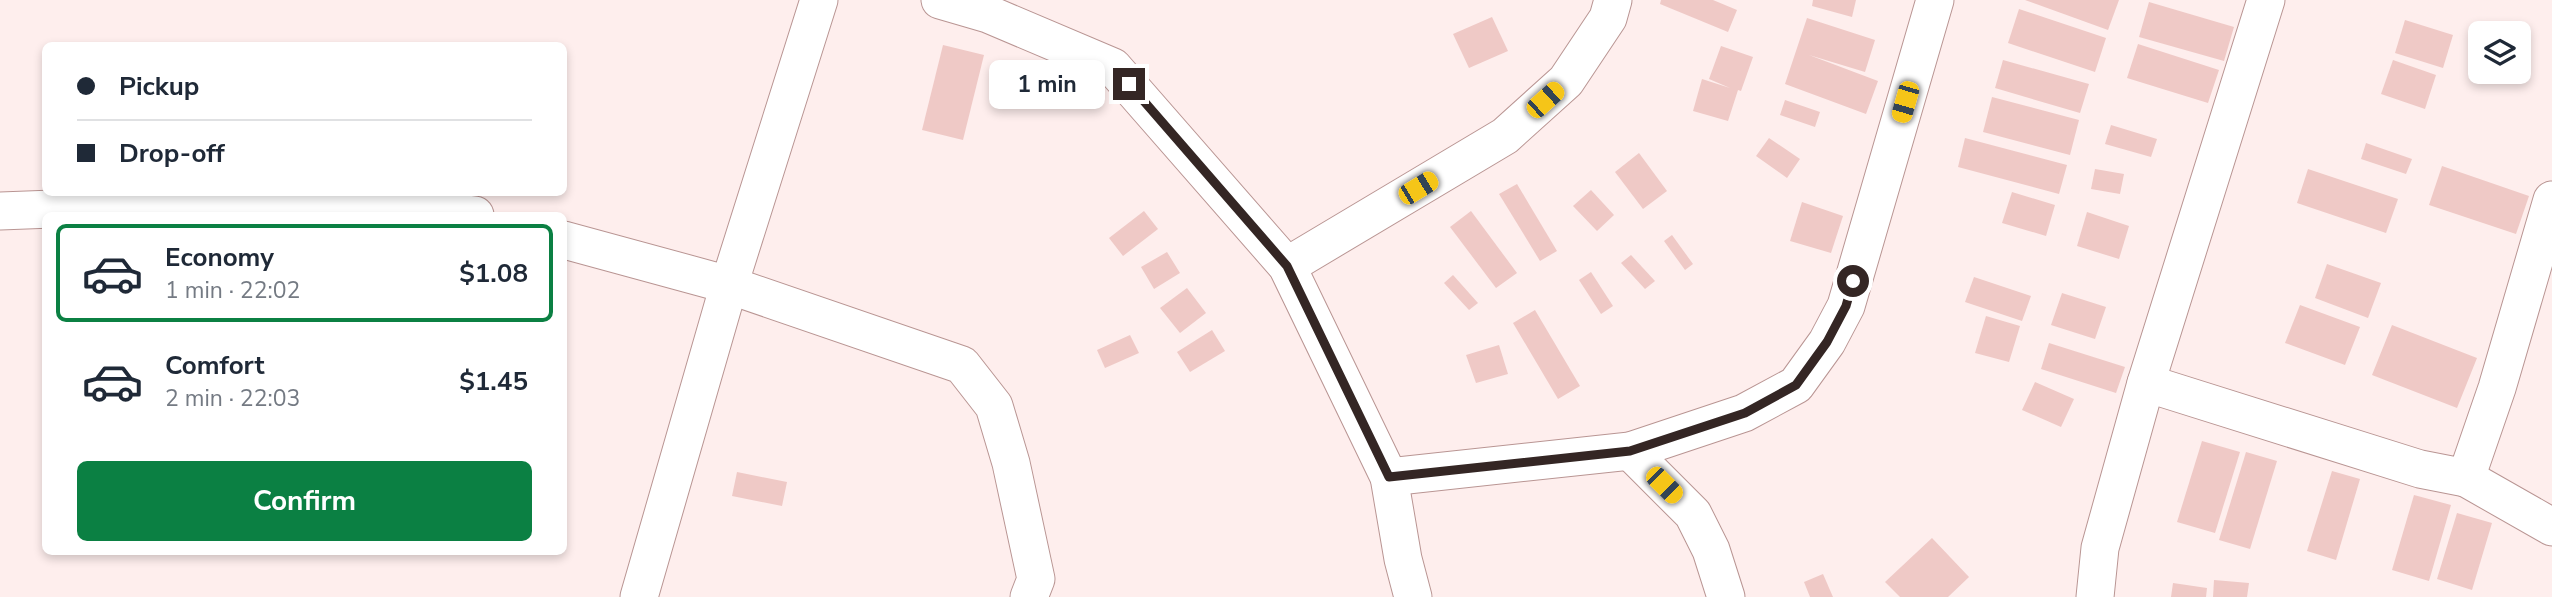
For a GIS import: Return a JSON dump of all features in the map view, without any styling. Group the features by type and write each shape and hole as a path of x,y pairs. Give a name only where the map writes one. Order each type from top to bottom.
{"street":[{"path":"639,597 729,285 819,0"},
{"path":"940,0 988,14 1113,67 1287,266 1389,477 1403,559 1413,597"},
{"path":"1287,266 1505,136 1566,81 1608,18 1613,0"},
{"path":"1389,477 1630,451 1745,413 1796,385 1827,342 1846,306 1934,0"},
{"path":"2095,597 2100,548 2147,383 2266,0"},
{"path":"0,211 341,198 451,212"},
{"path":"2466,478 2497,388 2552,200"},
{"path":"567,241 729,285 962,365 994,406 1011,463 1036,579 1029,597"},
{"path":"2147,383 2420,469 2466,478 2552,527"},
{"path":"1630,451 1693,514 1710,550 1726,597"}],"building":[{"path":"1661,0 1713,0 1737,10 1728,32 1660,4"},
{"path":"1813,0 1856,0 1852,17 1812,6"},
{"path":"2025,0 2119,0 2108,30"},
{"path":"2149,2 2234,27 2224,61 2139,37"},
{"path":"2019,9 2106,38 2095,72 2008,43"},
{"path":"1492,17 1508,51 1469,68 1453,34"},
{"path":"1807,18 1875,40 1865,72 1809,55 1878,81 1866,114 1785,84"},
{"path":"2405,20 2453,35 2443,68 2395,53"},
{"path":"2138,44 2219,70 2208,103 2127,78"},
{"path":"943,45 984,55 963,140 922,130"},
{"path":"1721,46 1753,57 1728,121 1693,111 1702,79 1730,88 1709,79"},
{"path":"2003,60 2089,84 2080,113 1995,88"},
{"path":"2393,60 2436,75 2425,109 2381,94"},
{"path":"1992,97 2079,120 2070,155 1983,132"},
{"path":"1785,100 1820,112 1815,127 1780,115"},
{"path":"2111,125 2157,139 2151,157 2105,144"},
{"path":"1769,138 1800,159 1787,178 1756,156"},
{"path":"1965,138 2067,165 2059,194 1958,167"},
{"path":"2366,143 2412,159 2406,174 2361,159"},
{"path":"1639,153 1667,191 1643,209 1615,172"},
{"path":"2442,166 2529,196 2516,234 2429,205"},
{"path":"2095,169 2124,174 2120,194 2091,189"},
{"path":"2308,169 2398,199 2386,233 2297,203"},
{"path":"1517,184 1557,251 1540,261 1499,194"},
{"path":"1591,190 1614,215 1597,231 1573,206"},
{"path":"2012,192 2055,205 2046,236 2002,223"},
{"path":"1802,202 1843,216 1831,253 1790,241"},
{"path":"1144,211 1158,229 1123,256 1109,238"},
{"path":"1471,211 1517,273 1496,288 1450,227"},
{"path":"2087,212 2129,226 2119,259 2077,246"},
{"path":"1672,235 1693,264 1685,270 1664,241"},
{"path":"1167,252 1180,273 1154,289 1141,267"},
{"path":"1631,255 1655,281 1645,289 1621,263"},
{"path":"2327,264 2381,283 2368,318 2315,298"},
{"path":"1591,272 1613,306 1601,314 1579,280"},
{"path":"1453,275 1478,303 1469,310 1444,283"},
{"path":"1974,277 2031,296 2022,321 1965,302"},
{"path":"1187,288 1206,313 1180,333 1160,308"},
{"path":"2062,293 2106,307 2095,339 2051,325"},
{"path":"2300,305 2360,327 2345,365 2285,343"},
{"path":"1535,310 1580,386 1558,399 1513,323"},
{"path":"1986,316 2020,326 2009,362 1975,353"},
{"path":"2392,325 2477,358 2457,408 2372,375"},
{"path":"1212,330 1225,351 1190,372 1177,352"},
{"path":"1130,335 1139,353 1105,368 1097,350"},
{"path":"2049,343 2125,367 2116,393 2041,369"},
{"path":"1499,345 1508,374 1476,383 1466,355"},
{"path":"2035,382 2074,399 2061,427 2022,410"},
{"path":"2202,441 2240,452 2215,533 2177,522"},
{"path":"2246,452 2277,461 2250,549 2219,540"},
{"path":"2332,471 2360,479 2336,560 2307,551"},
{"path":"737,472 787,482 782,506 732,496"},
{"path":"2414,495 2451,505 2429,581 2392,570"},
{"path":"2457,513 2492,523 2472,590 2437,579"},
{"path":"1932,538 1969,577 1948,597 1900,597 1885,582"},
{"path":"1823,574 1833,597 1810,597 1804,582"},
{"path":"2214,580 2249,583 2247,597 2213,597"},
{"path":"2173,583 2207,588 2206,597 2171,597"}],"route":[{"path":"1129,84 1287,266 1389,477 1630,451 1745,413 1796,385 1827,342 1846,306 1853,281"}]}
